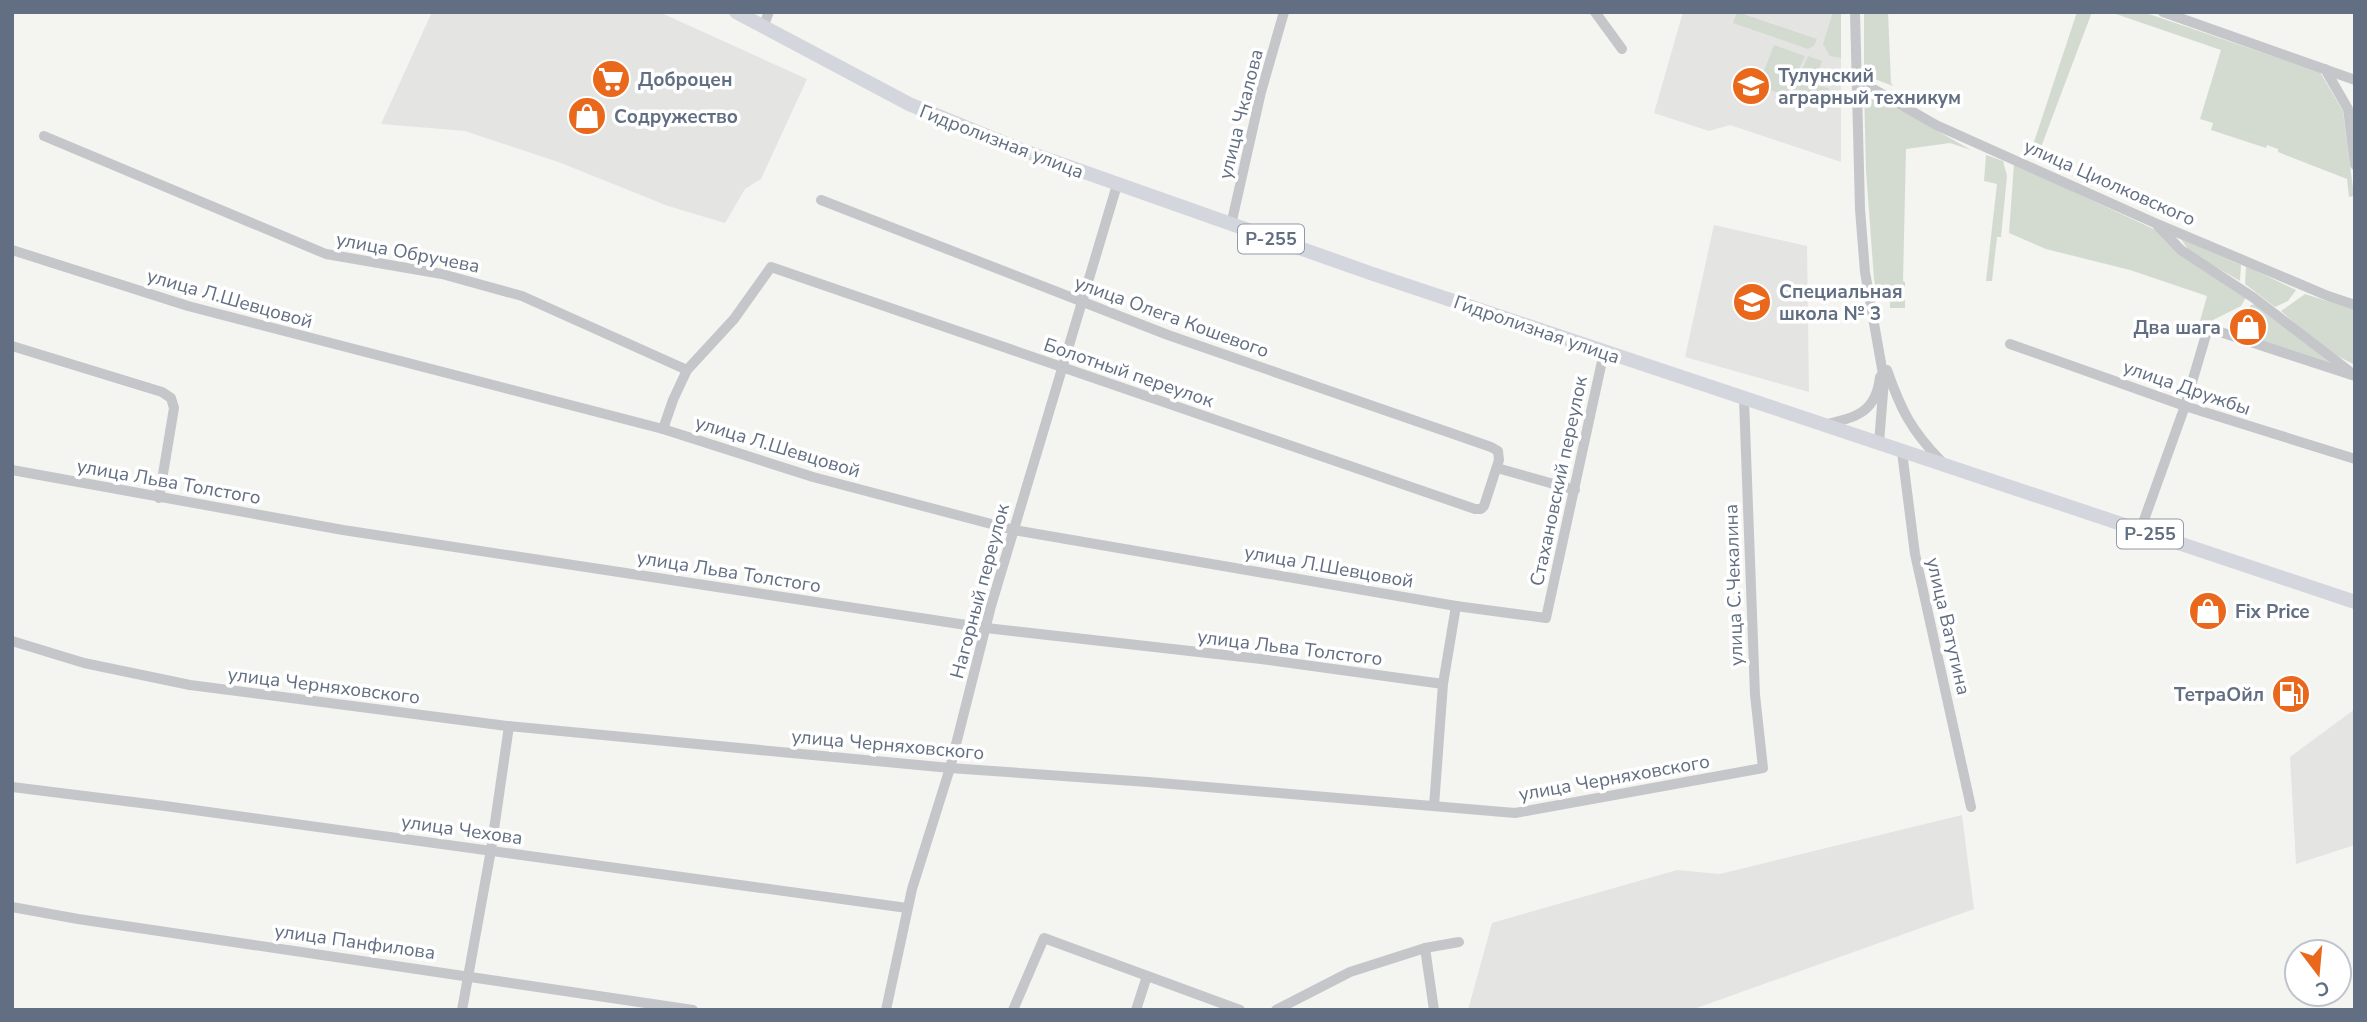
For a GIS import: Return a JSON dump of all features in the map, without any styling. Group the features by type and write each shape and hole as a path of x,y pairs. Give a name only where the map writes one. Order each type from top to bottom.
{"highway":[{"name":"Гидролизная улица","path":"736,12 909,104 1009,145 1231,225 1604,352 2355,602"}],"street":[{"path":"763,27 769,12"},
{"name":"улица Чкалова","path":"1231,225 1261,92 1284,12"},
{"path":"1595,12 1622,49"},
{"path":"1855,12 1864,260 1885,390 1879,443"},
{"path":"2163,12 2355,80"},
{"path":"2325,69 2348,109 2355,165"},
{"name":"улица Циолковского","path":"1856,79 1936,125 2155,223 2355,305"},
{"path":"2348,109 2355,100"},
{"name":"улица Обручева","path":"44,136 326,254 442,275 522,296 687,370"},
{"name":"Нагорный переулок","path":"886,1010 907,908 950,768 986,628 1061,367 1117,184"},
{"name":"улица Олега Кошевого","path":"821,200 1167,335 1491,446 1499,455 1497,468"},
{"path":"2155,223 2180,250 2255,298 2355,376"},
{"name":"улица Л.Шевцовой","path":"12,250 188,306 663,429 813,477 1014,530 1456,606 1546,618"},
{"name":"Болотный переулок","path":"687,370 734,319 771,267 1475,509 1484,506 1497,468"},
{"path":"2140,531 2185,406 2208,328 2355,376"},
{"path":"1878,344 1905,415 1919,438 1946,467"},
{"name":"улица Дружбы","path":"2010,344 2185,406 2355,460"},
{"path":"12,346 162,392 171,398 174,408 159,498"},
{"name":"Стахановский переулок","path":"1546,618 1604,352"},
{"path":"1823,425 1852,418 1870,407 1875,398 1882,366"},
{"path":"663,429 687,370"},
{"name":"улица С.Чекалина","path":"1744,399 1755,682 1763,768"},
{"name":"улица Ватутина","path":"1902,452 1915,554 1971,807"},
{"path":"1497,468 1575,489"},
{"name":"улица Льва Толстого","path":"12,470 343,530 986,628 1261,659 1443,684"},
{"path":"1434,806 1443,684 1456,606"},
{"name":"улица Черняховского","path":"12,641 84,663 190,685 509,726 950,768 1515,813 1763,768"},
{"path":"462,1010 491,850 509,726"},
{"name":"улица Чехова","path":"12,787 907,908"},
{"name":"улица Панфилова","path":"12,907 693,1010"},
{"path":"1013,1010 1044,938 1240,1010"},
{"path":"1276,1010 1350,972 1425,948 1459,942"},
{"path":"1425,948 1434,1010"},
{"path":"1136,1010 1147,976"}],"shaded area":[{"name":"Содружество","path":"432,12 659,12 807,79 761,179 745,189 725,223 668,206 561,163 465,131 381,124"},
{"name":"Тулунский аграрный техникум","path":"1683,12 1841,12 1841,162 1730,125 1709,131 1654,113"},
{"path":"1737,12 1817,39 1814,46 1808,49 1733,23"},
{"path":"1833,12 1841,12 1841,58 1830,56 1823,44"},
{"path":"1864,12 1888,12 1893,86 1864,75"},
{"path":"2077,12 2092,12 2038,155 2031,151"},
{"path":"2110,12 2143,12 2320,72 2343,111 2354,196 2349,197 2347,179 2278,152 2278,149 2267,145 2266,148 2211,130 2213,123 2200,119 2221,50"},
{"path":"1774,45 1805,56 1787,96 1758,86"},
{"path":"1808,56 1822,61 1815,85 1829,88 1827,105 1790,97"},
{"path":"1864,89 1971,150 1950,143 1906,149 1903,281 1905,308 1890,308 1890,301 1877,294 1874,279 1866,171"},
{"path":"1986,155 2003,161 2007,176 2001,237 1997,237 1992,281 1986,281 1997,184 1984,181"},
{"path":"2014,164 2160,232 2246,297 2241,306 2207,323 2200,321 2207,296 2130,270 2046,249 2009,233"},
{"name":"Специальная школа № 3","path":"1714,225 1807,246 1809,392 1685,357"},
{"path":"2181,239 2241,265 2240,281 2190,252"},
{"path":"2246,266 2296,290 2288,301 2275,307 2245,284"},
{"path":"2305,294 2355,310 2355,365 2324,349 2281,311"},
{"path":"2256,304 2330,363 2249,339 2251,334 2257,336 2260,325 2244,318 2251,305"},
{"path":"2355,709 2355,845 2296,864 2290,757"},
{"path":"1962,815 1974,909 1691,1010 1468,1010 1492,923 1677,870 1720,874"}],"place":[{"name":"Доброцен","path":"611,79"},
{"name":"Тулунский аграрный техникум","path":"1751,86"},
{"name":"Содружество","path":"587,116"},
{"name":"Специальная школа № 3","path":"1752,302"},
{"name":"Два шага","path":"2248,327"},
{"name":"Fix Price","path":"2208,611"},
{"name":"ТетраОйл","path":"2291,694"}]}
